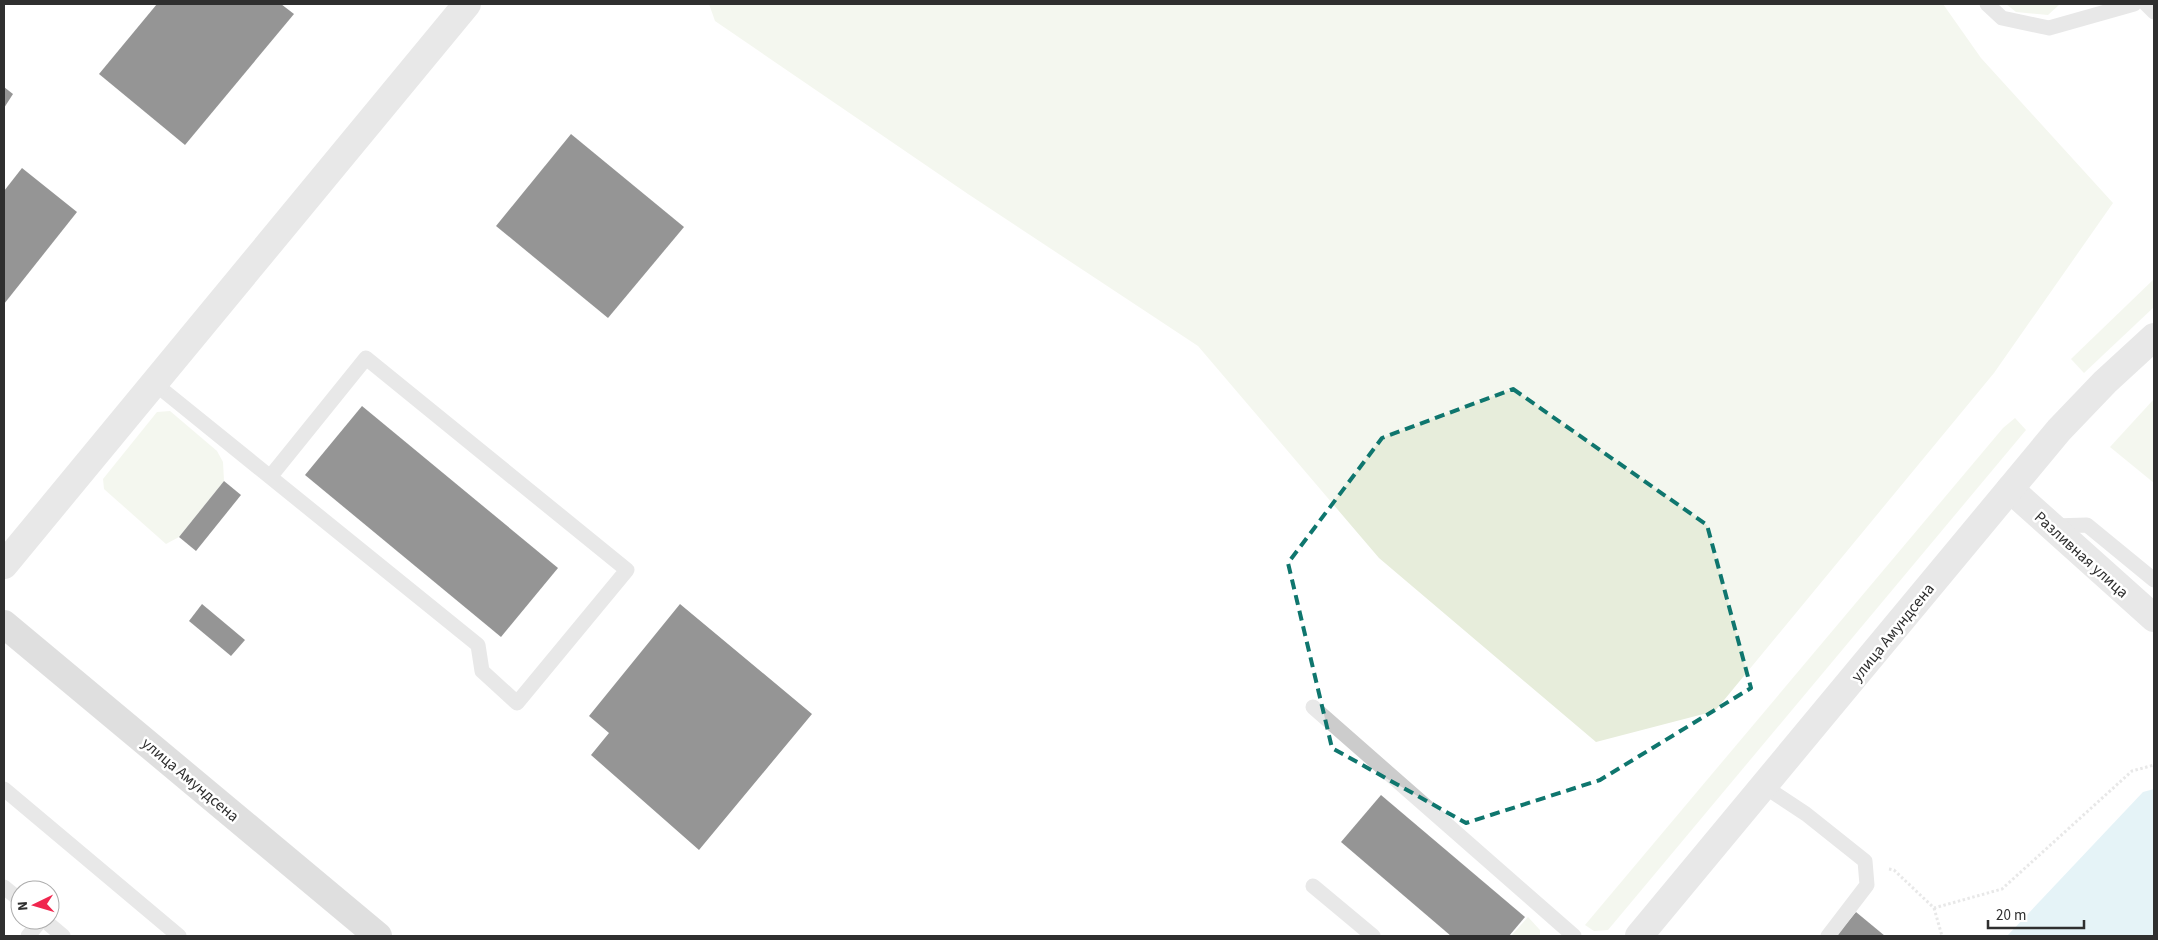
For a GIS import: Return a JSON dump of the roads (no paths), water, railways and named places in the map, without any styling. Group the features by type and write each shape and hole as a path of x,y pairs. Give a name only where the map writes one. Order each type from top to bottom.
{"main road":[{"name":"улица Амундсена","path":"4,624 378,936"}],"street":[{"path":"4,565 467,4"},
{"name":"улица Амундсена","path":"1643,935 2060,430 2105,382 2154,337"},
{"name":"Разливная улица","path":"2010,489 2154,618"}],"lane":[{"path":"1987,4 2002,18 2049,28 2134,4"},
{"path":"2146,4 2154,12"},
{"path":"154,383 478,646 482,671 517,703 627,570 366,358 270,477"},
{"path":"2050,526 2087,525 2154,580"},
{"path":"1313,708 1574,936"},
{"path":"1765,787 1806,814 1865,861 1867,884 1828,936"},
{"path":"4,789 179,936"},
{"path":"1313,886 1373,936"}],"water":[{"path":"2154,789 2154,936 2007,936 2143,792"}]}
